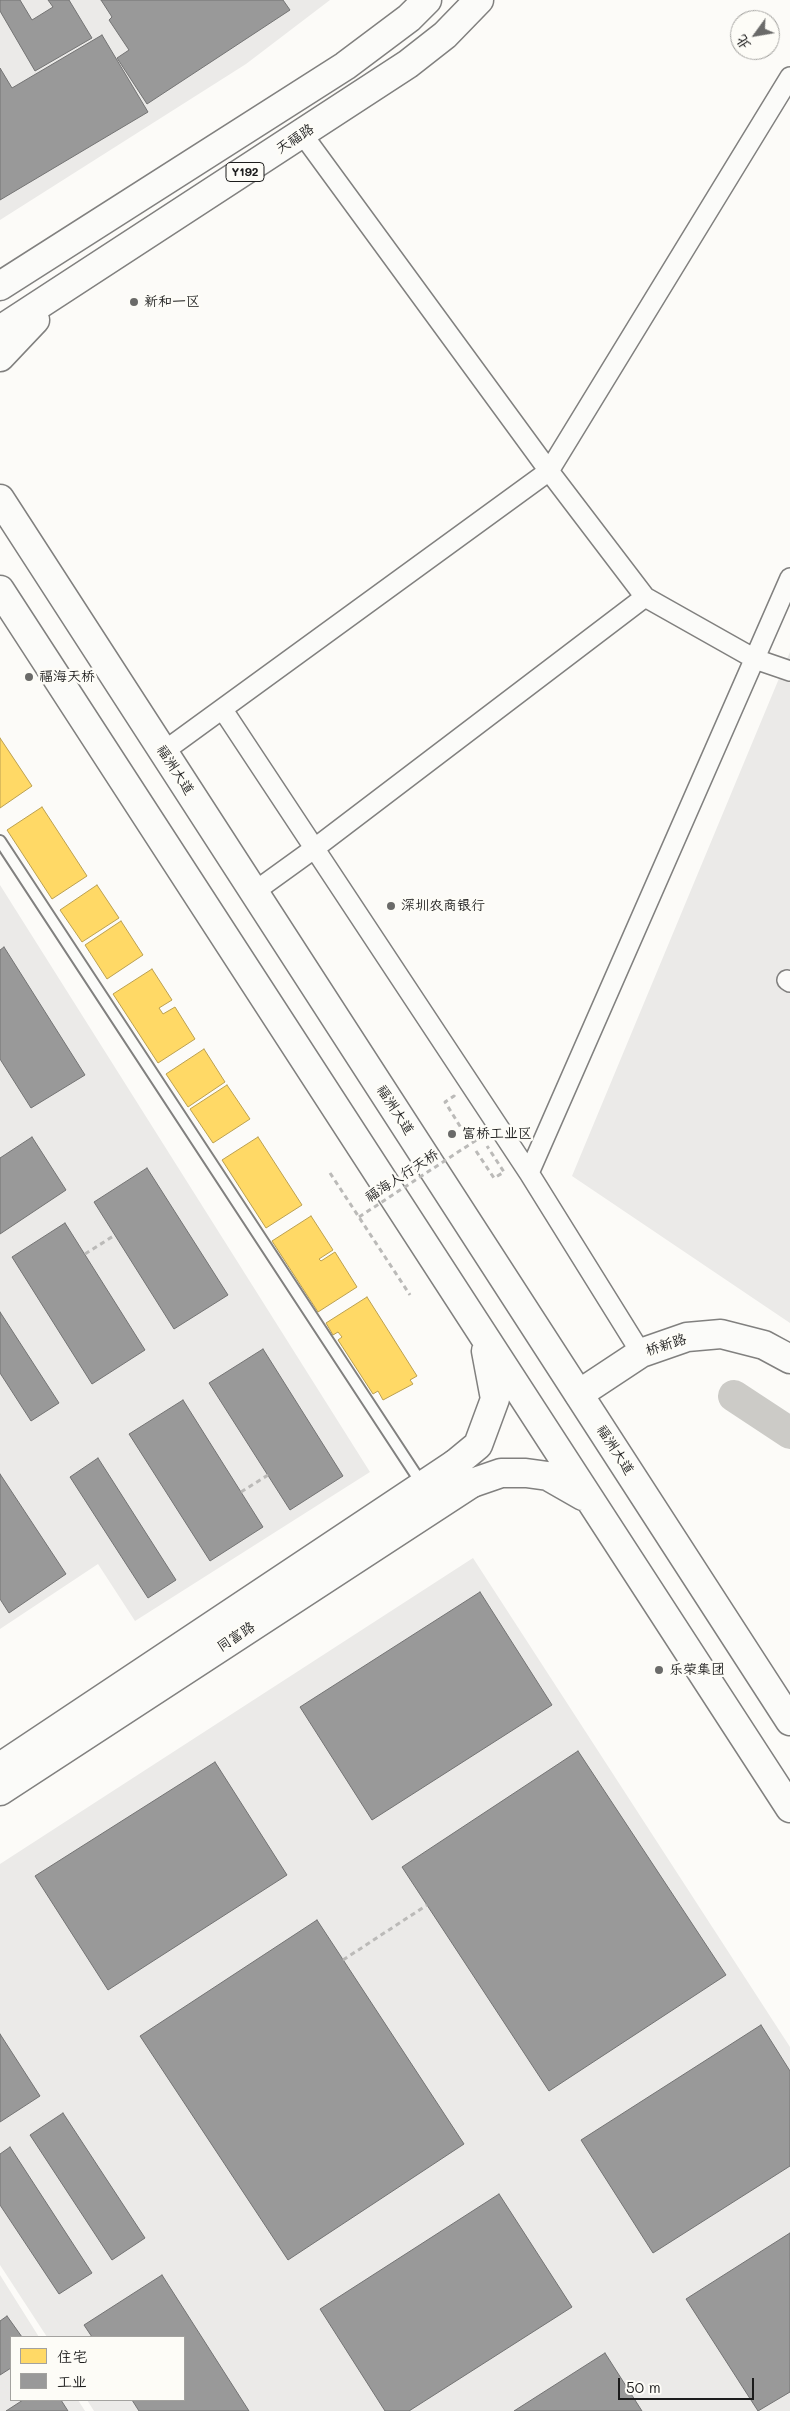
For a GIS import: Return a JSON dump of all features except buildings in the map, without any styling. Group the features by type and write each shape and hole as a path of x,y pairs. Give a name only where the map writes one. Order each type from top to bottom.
{"main road":[{"name":"Y192","path":"0,286 346,66 409,18 427,0"},
{"name":"天福路","path":"0,330 303,135 408,64 445,35 479,0"},
{"path":"0,275 48,255"},
{"path":"0,357 66,288"},
{"path":"0,485 16,525"},
{"name":"福洲大道","path":"0,499 790,1721"},
{"path":"0,590 483,1338 790,1808"},
{"name":"桥新路","path":"579,1394 641,1353 687,1337 721,1334 764,1345 790,1359"},
{"path":"483,1338 495,1399 478,1445 464,1474 526,1473 548,1476 588,1499"},
{"name":"同富路","path":"0,1767 423,1485 464,1474"},
{"name":"同富路","path":"0,1790 464,1474"}],"street":[{"path":"163,752 549,471 790,78"},
{"path":"303,135 549,471 645,597 754,659 790,671"},
{"path":"530,1173 790,578"},
{"path":"254,892 315,848 645,597"},
{"path":"223,710 530,1173 641,1353"}],"lane":[{"path":"0,841 423,1485"}],"path":[{"path":"460,1104 454,1096 445,1102 463,1131"},
{"path":"476,1128 504,1172 494,1178 476,1151"},
{"name":"福海人行天桥","path":"360,1217 481,1137"},
{"path":"330,1173 410,1295"},
{"path":"85,1254 115,1235"},
{"path":"241,1492 268,1475"},
{"path":"343,1960 427,1905"}],"shaded area":[{"path":"0,0 330,0 246,64 0,220"},
{"path":"790,652 790,1323 572,1176"},
{"path":"0,885 370,1472 135,1621 98,1564 0,1629"},
{"path":"473,1558 790,2047 790,2411 94,2411 88,2401 185,2401 185,2336 46,2336 0,2265 0,1864"},
{"path":"0,2275 38,2336 10,2336 10,2401 79,2401 85,2411 0,2411"}],"waterway":[{"path":"734,1396 790,1433"}],"place":[{"name":"新和一区","path":"134,302"},
{"name":"福海天桥","path":"29,677"},
{"name":"深圳农商银行","path":"391,906"},
{"name":"富桥工业区","path":"452,1134"},
{"name":"乐荣集团","path":"659,1670"}]}
